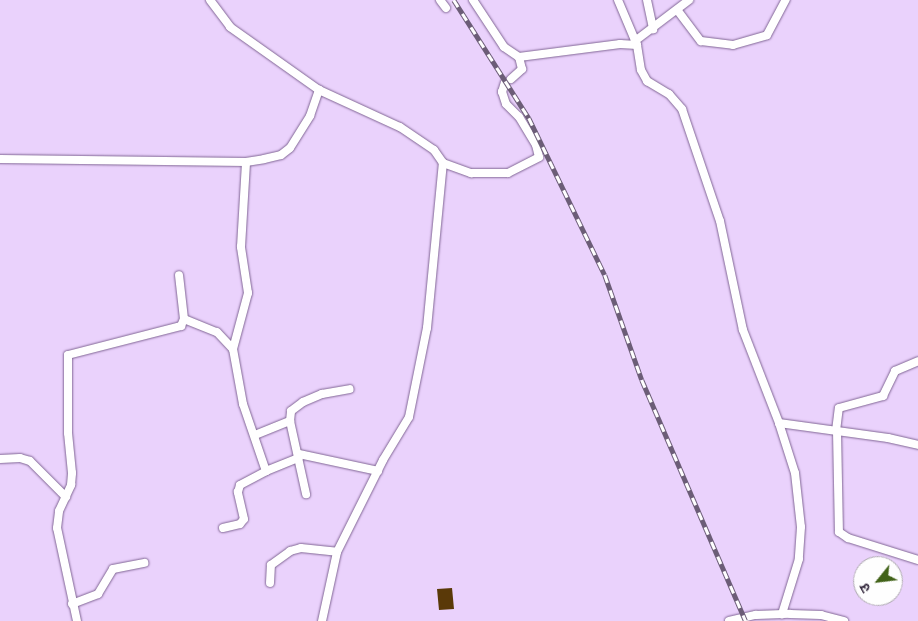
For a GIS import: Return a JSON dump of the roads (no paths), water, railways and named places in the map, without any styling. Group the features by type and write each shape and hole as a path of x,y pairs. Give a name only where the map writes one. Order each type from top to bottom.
{"street":[{"path":"210,0 230,27 319,90 400,127 434,150 443,162 471,173 508,173 539,156 536,145 519,117 506,104 502,92 508,81 522,69 519,57"},
{"path":"440,0 446,8"},
{"path":"473,0 504,48 519,57 636,43 678,11 689,0"},
{"path":"618,0 636,43 641,70 646,81 669,94 682,109 720,221 743,330 779,423 795,473 801,527 799,559 782,614"},
{"path":"647,0 653,29"},
{"path":"678,11 701,41 733,45 767,35 786,0"},
{"path":"0,159 246,162 281,155 290,148 310,116 319,90"},
{"path":"246,162 241,247 248,293 233,349 243,404 266,470"},
{"path":"322,621 337,552 378,471 409,417 427,328 443,162"},
{"path":"77,621 57,528 59,511 66,497 72,473 68,433 68,355 72,351 178,327 184,319 179,275"},
{"path":"184,319 217,332 233,349"},
{"path":"918,361 895,371 883,396 839,408 837,431 839,532 848,538 918,560"},
{"path":"306,494 290,421 291,411 303,402 322,394 350,389"},
{"path":"255,435 290,421"},
{"path":"779,423 918,445"},
{"path":"223,528 242,522 244,514 238,489 266,470 299,456 378,471"},
{"path":"0,460 20,458 30,461 66,497"},
{"path":"270,583 271,565 290,552 307,548 337,552"},
{"path":"72,604 98,594 113,568 144,563"},
{"path":"729,621 782,614 821,615 844,621"}],"railway":[{"path":"454,0 529,118 605,275 642,380 746,621"}]}
